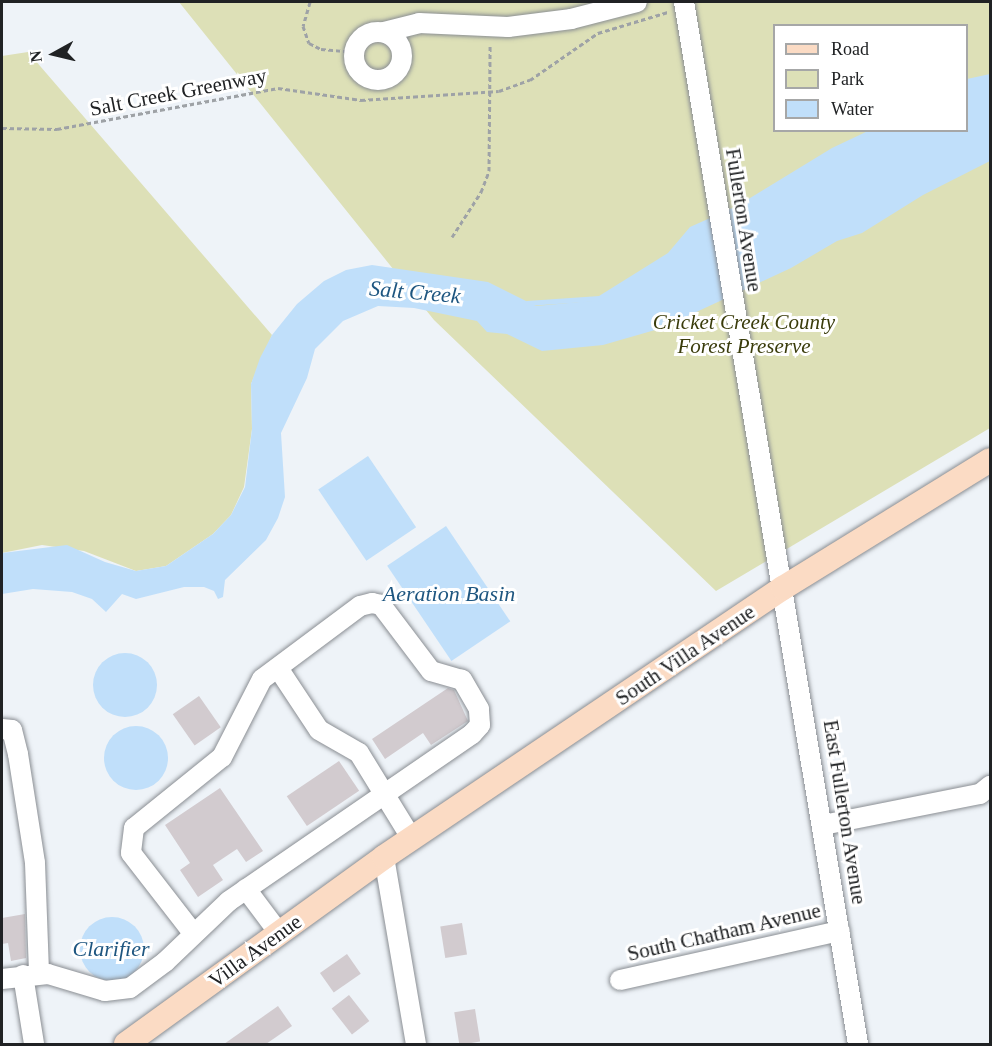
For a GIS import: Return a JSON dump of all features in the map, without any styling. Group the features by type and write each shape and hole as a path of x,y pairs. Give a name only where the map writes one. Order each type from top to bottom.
{"main road":[{"name":"South Villa Avenue","path":"384,857 783,588 990,460"},
{"name":"Villa Avenue","path":"126,1044 384,857"}],"street":[{"path":"384,32 401,47 401,63 392,76 377,80 362,74 354,52 368,34 419,23 489,27 571,19 637,2"},
{"name":"Fullerton Avenue","path":"684,4 738,337 783,588"},
{"name":"East Fullerton Avenue","path":"783,588 858,1044"},
{"path":"2,979 31,975 118,991 130,988 165,962 193,933 246,889 480,725 479,709 462,680 431,671 381,605 372,603 360,606 262,679 222,757 134,828 130,838 130,853 193,933"},
{"path":"278,668 319,730 359,753 412,838"},
{"path":"2,729 12,730 16,746 35,863 31,975 34,1044"},
{"path":"822,825 980,794 990,786"},
{"path":"384,857 416,1044"},
{"path":"246,889 279,933"},
{"name":"South Chatham Avenue","path":"620,980 840,931"}],"path":[{"path":"310,2 303,26 309,43 321,49 354,52"},
{"name":"Salt Creek Greenway","path":"2,128 57,129 278,88 361,100 490,92 530,80 598,33 684,4"},
{"path":"452,237 487,180 490,92 489,27"}],"green space":[{"name":"Cricket Creek County Forest Preserve","path":"179,2 990,2 990,428 716,591 434,320"},
{"path":"28,52 272,335 251,384 252,429 244,487 231,515 213,534 166,566 136,571 84,551 42,545 2,553 2,56"}],"water":[{"path":"990,74 990,161 923,195 862,233 837,241 791,268 662,328 603,345 542,351 507,334 487,332 477,321 414,308 378,306 343,321 315,349 307,378 281,433 285,497 278,518 266,540 225,580 223,597 218,599 214,591 204,587 184,587 136,599 122,594 106,612 92,599 72,592 33,589 2,594 2,553 67,545 105,562 136,571 166,566 213,534 231,515 245,487 252,429 251,384 260,358 272,335 297,304 324,281 346,270 372,265 488,282 536,306 591,301 668,253 690,227 737,206 832,148 866,132 968,132 968,79"},
{"name":"Aeration Basin","path":"368,456 416,527 366,561 318,490"},
{"name":"Aeration Basin","path":"446,526 510,621 451,661 387,566"},
{"path":"125,653 137,655 148,662 155,673 157,685 155,697 148,708 137,715 125,717 113,715 102,708 95,697 93,685 95,673 102,662 113,655"},
{"path":"136,726 148,728 159,735 166,746 168,758 166,770 159,781 148,788 136,790 124,788 113,781 106,770 104,758 106,746 113,735 124,728"},
{"name":"Clarifier","path":"112,917 124,919 135,926 142,937 144,949 142,961 135,972 124,979 112,981 100,979 89,972 82,961 80,949 82,937 89,926 100,919"}],"building":[{"path":"448,688 454,690 468,721 431,745 423,733 385,759 372,739"},
{"path":"199,696 221,727 195,745 173,714"},
{"path":"339,761 359,791 307,826 287,796"},
{"path":"220,788 263,851 246,862 237,849 213,865 223,880 198,897 180,870 190,863 165,825"},
{"path":"25,914 26,958 11,961 8,943 2,944 2,918"},
{"path":"462,923 467,955 445,958 440,926"},
{"path":"347,954 361,974 334,993 320,973"},
{"path":"349,995 369,1021 352,1035 332,1009"},
{"path":"278,1006 292,1026 266,1044 224,1044"},
{"path":"475,1009 480,1042 459,1044 454,1012"}],"waterway":[{"name":"Salt Creek","path":"527,303 599,298"}]}
